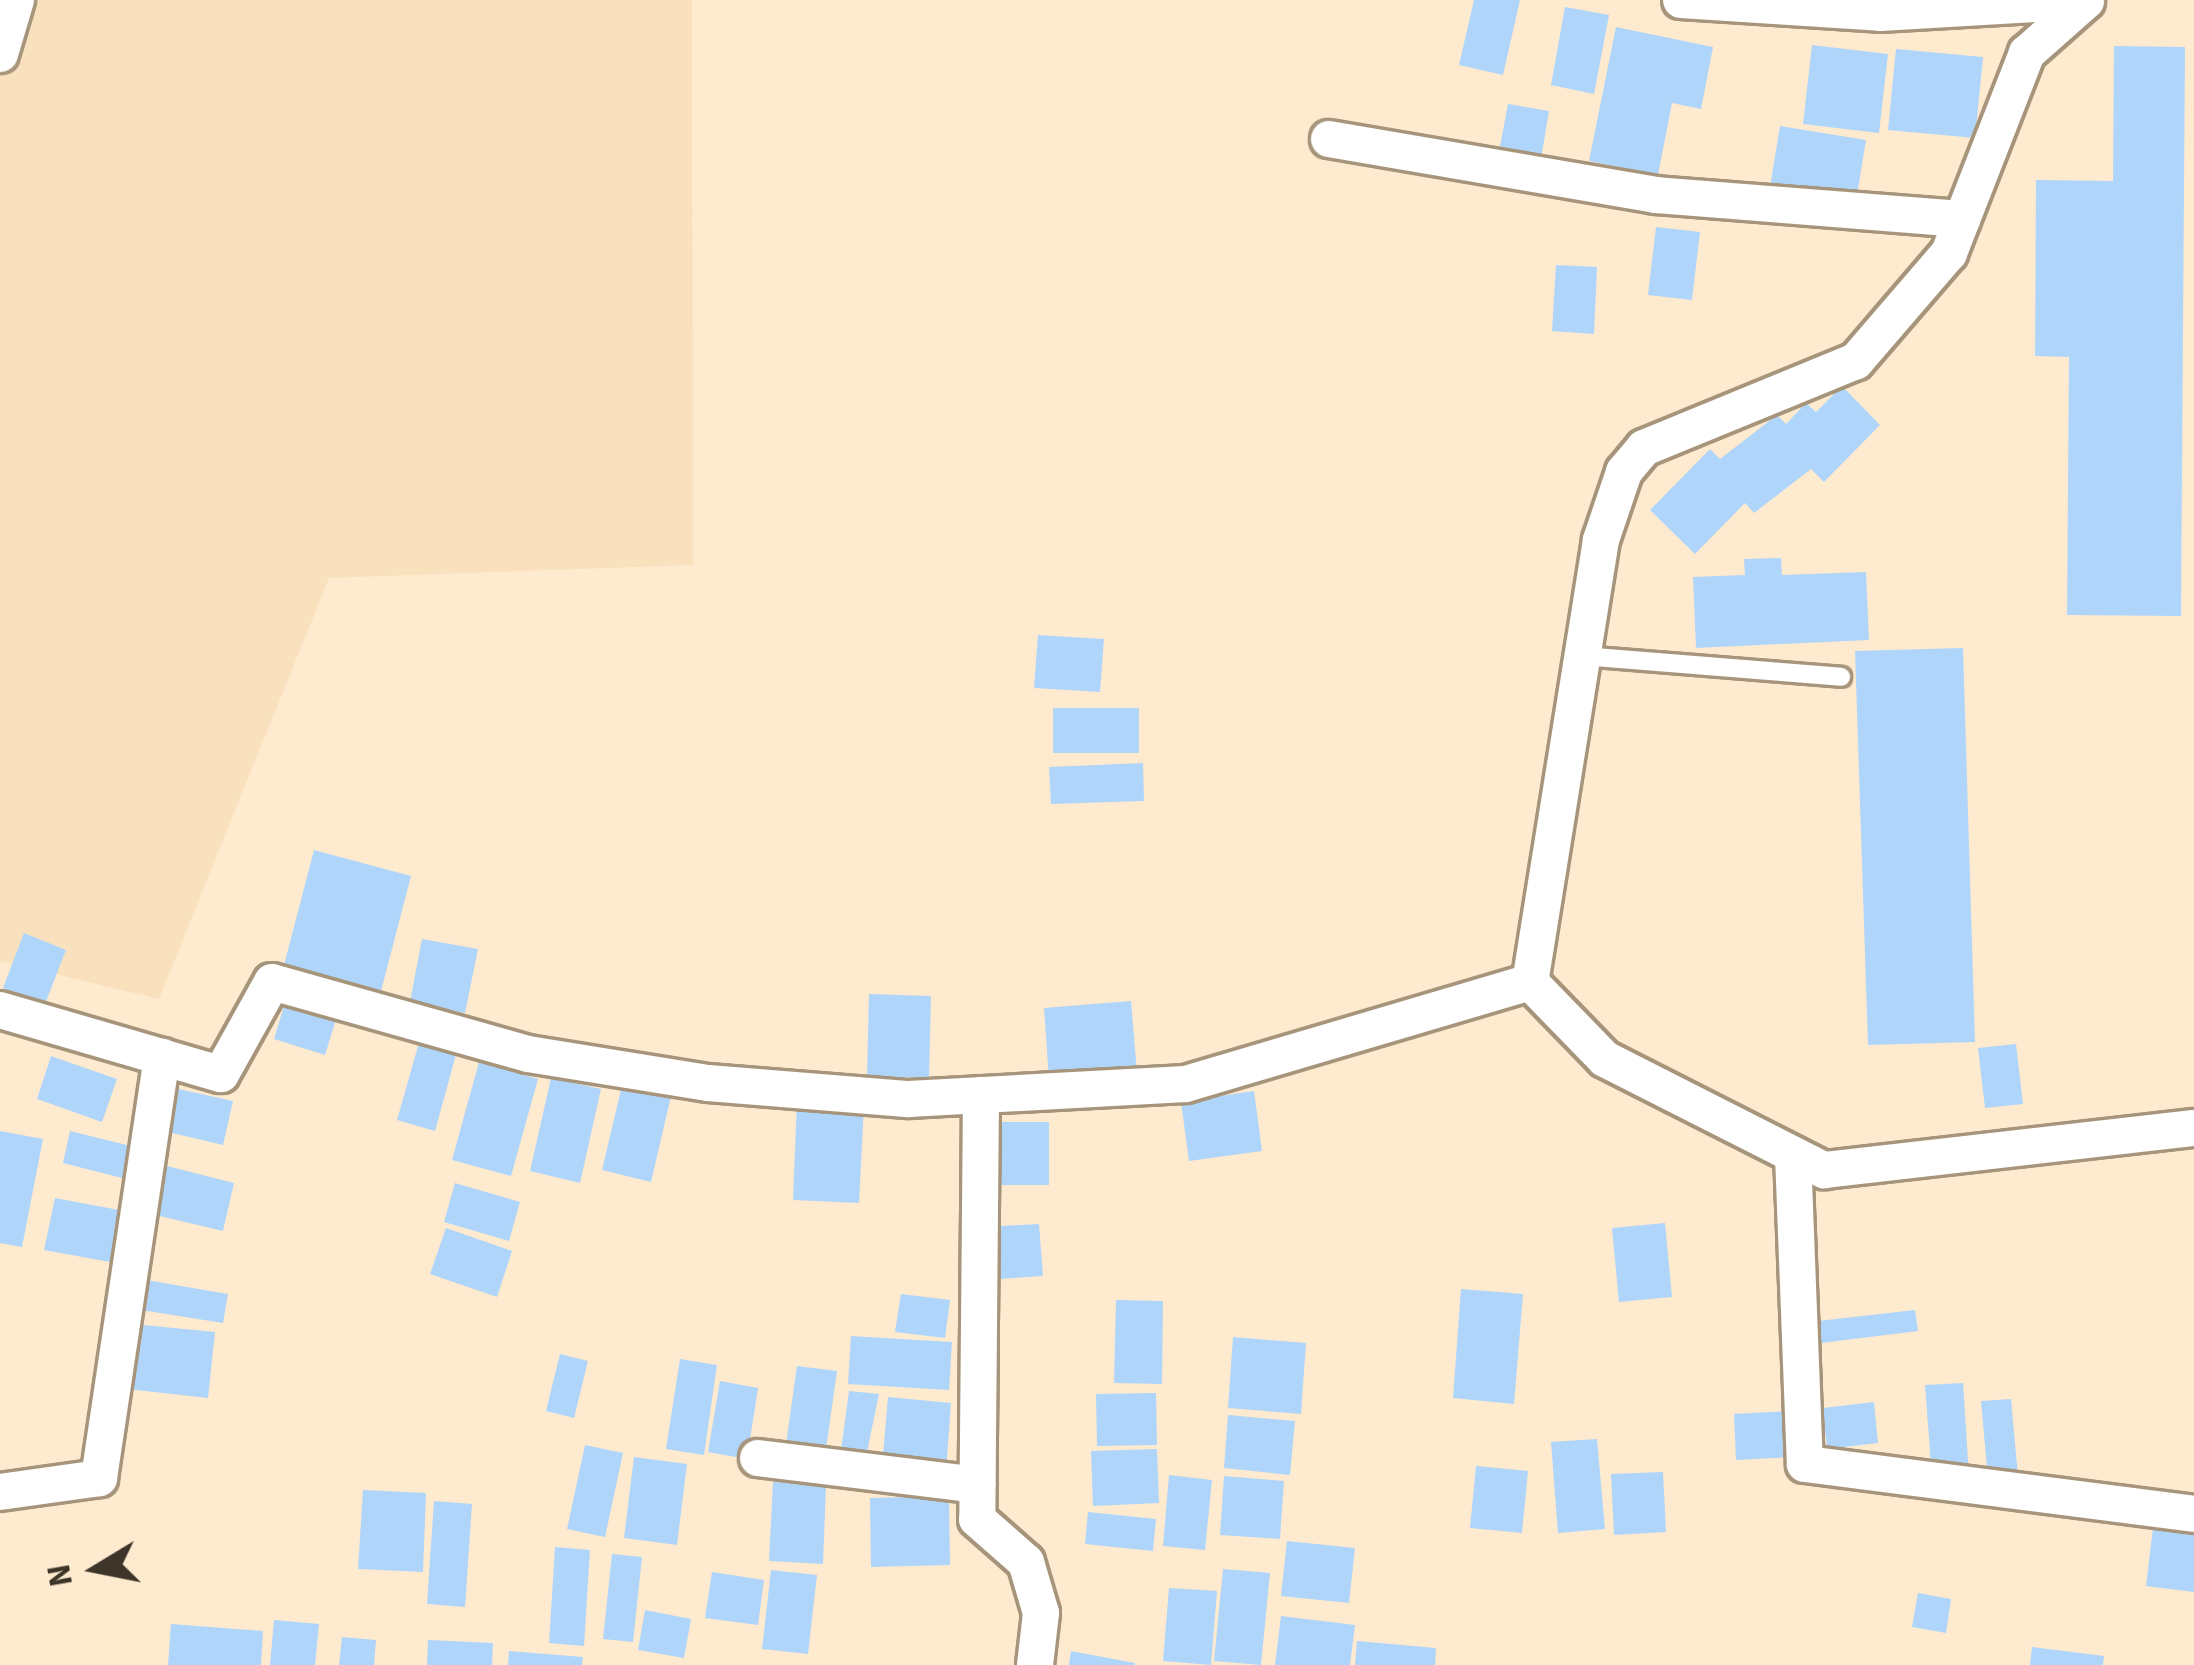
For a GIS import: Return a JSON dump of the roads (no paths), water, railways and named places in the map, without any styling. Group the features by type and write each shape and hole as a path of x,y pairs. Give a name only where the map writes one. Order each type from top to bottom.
{"street":[{"path":"0,54 16,0"},
{"path":"1681,0 1812,4 2104,0"},
{"path":"1530,982 1601,540 1644,448 1856,361 1949,253 2026,53 2086,0"},
{"path":"1329,139 1657,196 1961,219"},
{"path":"0,1010 221,1074 272,982 528,1054 708,1084 981,1094 1186,1084 1530,982"},
{"path":"1530,982 1605,1059 1824,1170 2194,1128"},
{"path":"0,1492 99,1478 162,1057"},
{"path":"981,1094 977,1520 1026,1562 1041,1613 1035,1665"},
{"path":"1793,1155 1805,1463 2194,1514"},
{"path":"758,1458 977,1485"}],"lane":[{"path":"1582,656 1841,676"}]}
